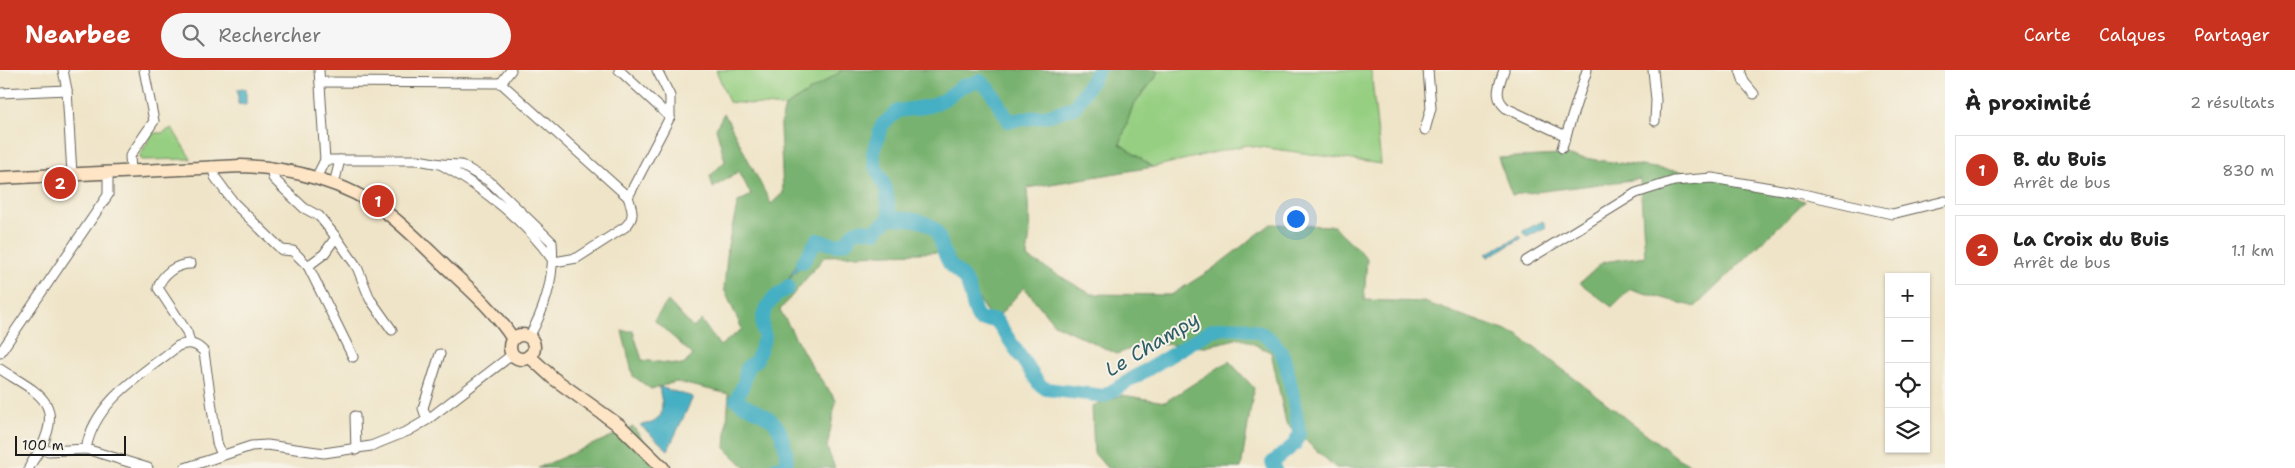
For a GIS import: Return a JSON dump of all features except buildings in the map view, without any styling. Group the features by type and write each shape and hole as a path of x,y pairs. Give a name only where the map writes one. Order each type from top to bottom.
{"main road":[{"path":"0,178 212,166 272,167 316,178 334,184 386,212 481,299 502,321 513,339"},
{"path":"521,335 529,337 534,347 529,356 521,358 513,354 510,347 513,339 521,335"},
{"path":"529,356 553,378 620,426 663,468"}],"street":[{"path":"63,70 67,90 72,174"},
{"path":"131,172 130,156 154,120 144,70"},
{"path":"316,178 325,160 319,70"},
{"path":"501,83 511,70"},
{"path":"619,70 670,117"},
{"path":"628,197 670,117 670,96 657,70"},
{"path":"1425,130 1431,108 1428,70"},
{"path":"1504,70 1497,93 1499,102 1506,108 1566,136"},
{"path":"1562,148 1587,70"},
{"path":"1653,70 1656,100 1654,121"},
{"path":"1740,70 1744,82 1754,94"},
{"path":"320,82 501,83 628,197 634,213 631,221 625,226 577,258 554,262"},
{"path":"0,93 67,90"},
{"path":"325,160 418,160 461,165 489,181 552,242 554,262 547,296 529,337"},
{"path":"334,184 340,160"},
{"path":"212,166 215,177 234,203 282,250 293,251 308,266 352,357"},
{"path":"272,167 273,178 304,208 319,216 336,237 357,267 370,299 392,330"},
{"path":"0,353 108,195 108,173"},
{"path":"1526,261 1636,193 1674,181 1712,178 1794,192 1892,214 1945,200"},
{"path":"308,266 324,254 336,237"},
{"path":"190,343 187,332 158,288 161,278 182,264 191,264"},
{"path":"86,448 92,425 109,402 178,346 190,343 199,346 204,352 217,442 222,455"},
{"path":"427,420 423,408 440,354"},
{"path":"185,468 251,446 267,446 324,453 356,450 394,438 427,420 513,354"},
{"path":"0,369 45,399 50,412 47,434 29,468"},
{"path":"355,416 356,450"},
{"path":"40,449 49,451 86,448 148,468"}],"green space":[{"path":"716,70 843,70 785,107 729,102"},
{"path":"843,70 1157,70 1157,76 1133,105 1120,144 1153,167 1027,188 1030,233 1027,257 1091,294 1171,295 1211,270 1271,224 1334,226 1367,258 1364,300 1424,302 1518,335 1679,459 1696,468 1336,468 1286,423 1271,352 1240,338 1203,347 1146,343 1117,354 1054,324 1024,287 993,323 950,252 825,256 780,310 812,367 836,400 827,448 835,468 746,468 725,448 729,394 676,382 651,389 633,376 622,331 633,331 642,360 683,365 693,355 654,320 668,301 693,328 701,320 720,346 742,329 724,289 728,245 738,202 751,195 739,171 713,188 710,176 725,161 716,128 724,113 771,204 783,193 780,127 785,107"},
{"path":"1157,70 1371,70 1381,164 1246,145 1153,167 1120,144 1133,105 1157,76"},
{"path":"172,128 191,159 141,160 140,155 153,133 162,133"},
{"path":"1562,155 1705,175 1805,201 1695,307 1630,289 1612,307 1580,283 1603,262 1645,256 1640,179 1512,195 1498,158"},
{"path":"1229,361 1254,388 1241,468 1107,468 1094,453 1092,406 1122,395 1165,402"},
{"path":"633,427 665,468 538,468"}],"water":[{"path":"978,77 987,81 991,88 989,91 980,81 973,81 936,104 898,111 882,125 873,153 875,166 886,189 890,218 876,232 856,230 847,242 832,244 817,240 800,267 790,277 787,289 770,299 773,294 786,287 790,276 799,261 818,238 835,243 847,238 847,233 862,225 875,230 885,218 885,196 872,162 872,151 877,133 886,118 902,108 932,103 972,79"},
{"path":"238,89 246,89 246,105 238,104"},
{"path":"1543,221 1546,227 1527,237 1523,231"},
{"path":"1520,236 1522,238 1488,257 1486,254"},
{"path":"764,310 761,327 765,335 764,344 757,357 747,367 740,392 744,367 754,357 761,344 763,334 758,328"},
{"path":"659,387 693,397 668,450 640,425 652,423 661,415 662,403"},
{"path":"739,394 736,400 773,422 778,428 782,436 785,447 786,467 772,468 778,463 785,463 781,435 768,422 735,403 732,398"}],"waterway":[{"name":"Le Champy","path":"1098,70 1075,107 1046,116 1009,121 990,90 980,81 962,86 945,99 930,106 898,111 882,125 873,153 875,166 886,189 890,218 916,220 933,228 939,237 949,263 966,282 979,320 996,320 1039,384 1046,389 1104,396 1212,330 1232,327 1253,330 1262,334 1278,347 1286,364 1299,433 1295,444 1272,463 1275,468"},
{"path":"803,262 817,240 835,245 847,242 855,231 866,230 876,232 890,218"},
{"path":"776,468 786,467 787,462 785,447 778,428 768,417 736,400 744,383 747,367 756,361 765,337 762,322 763,315 774,297 787,289 788,286"}],"place":[{"name":"La Croix du Buis","path":"60,183"},
{"name":"B. du Buis","path":"378,201"}]}
